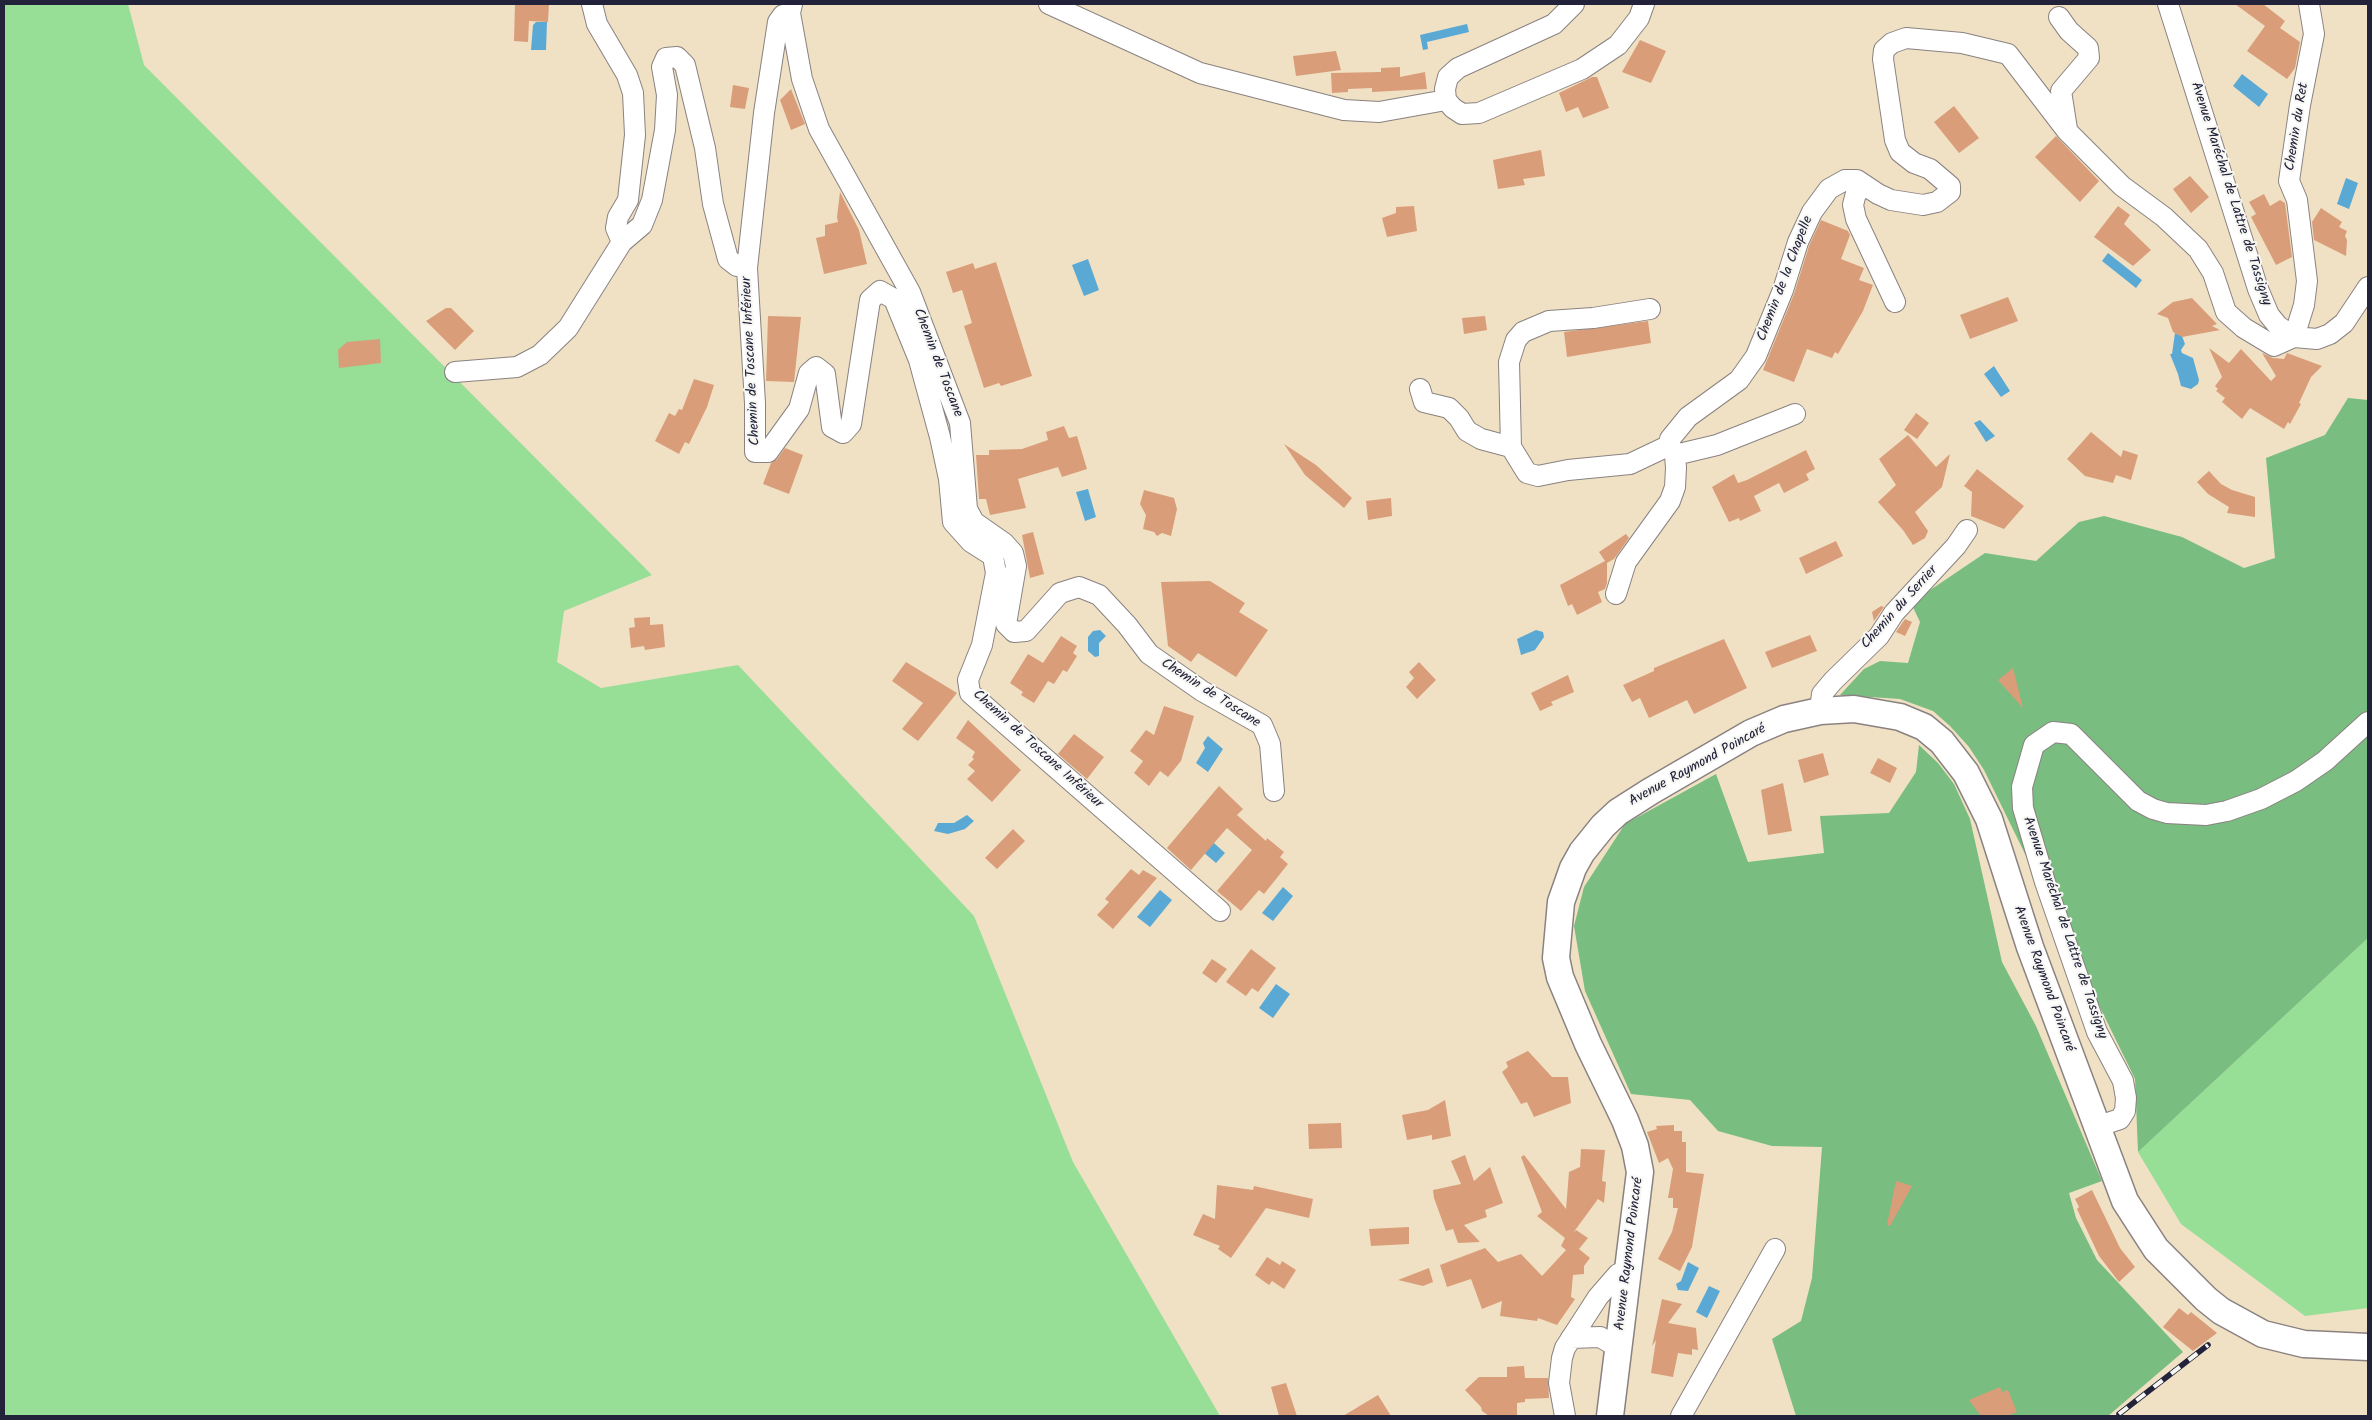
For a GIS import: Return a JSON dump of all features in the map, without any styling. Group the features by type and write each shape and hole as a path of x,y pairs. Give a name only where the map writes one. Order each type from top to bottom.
{"main road":[{"name":"Avenue Raymond Poincaré","path":"1610,1416 1640,1183 1639,1160 1625,1120 1588,1044 1560,977 1556,958 1558,924 1568,883 1574,868 1591,839 1613,817 1632,802 1751,733 1784,719 1820,711 1854,709 1876,712 1900,717 1924,727 1942,742 1966,773 1989,819 2030,947 2125,1201 2156,1249 2206,1299 2256,1331 2287,1342 2334,1347 2368,1348"}],"street":[{"path":"592,4 597,24 628,75 633,93 636,135 628,200 618,217 616,228 622,242"},
{"path":"1049,4 1200,73 1344,110 1379,112 1446,100"},
{"path":"1574,4 1554,24 1458,68 1448,77 1445,89 1446,100 1462,114 1478,113 1582,69 1618,45 1639,18 1644,4"},
{"name":"Avenue Maréchal de Lattre de Tassigny","path":"2168,4 2258,289 2269,315 2278,326 2294,337"},
{"name":"Chemin du Ret","path":"2294,337 2304,305 2307,281 2298,200 2290,181 2300,105 2314,34 2309,4"},
{"path":"455,372 517,368 540,355 568,328 622,242 642,225 652,200 665,130 667,94 662,67 666,58 677,57 685,64 704,148 713,204 728,259 737,266 747,268 764,113 778,22 783,14 791,8"},
{"name":"Chemin de Toscane","path":"791,8 802,79 819,129 910,292 960,423 967,509 974,522 1004,543 1013,553 1016,566 1006,624 1014,632 1026,631 1060,593 1079,587 1099,595 1127,625 1149,654 1202,691 1262,725 1270,744 1274,791"},
{"path":"2059,17 2069,31 2088,48 2088,58 2061,91 2067,131"},
{"name":"Chemin de la Chapelle","path":"1672,450 1670,439 1688,417 1739,380 1756,356 1783,290 1798,242 1812,212 1834,184 1845,180 1857,180 1878,194 1908,204 1937,202 1950,192 1950,186 1930,169 1914,164 1900,152 1895,140 1883,59 1884,50 1892,43 1906,38 1962,43 2008,54 2067,131 2122,186 2164,217 2198,249 2213,273 2226,312 2244,328 2274,346 2294,337"},
{"path":"1865,186 1856,193 1854,199 1853,205 1856,219 1895,302"},
{"name":"Chemin de Toscane Inférieur","path":"747,268 755,403 755,452 768,452 798,409 809,372 816,367 825,374 832,427 843,433 851,424 870,300 880,291 894,298 919,360 940,437 950,479 953,522 971,542 993,556 996,573 982,645 968,680 970,694 1220,911"},
{"path":"2294,337 2317,339 2330,334 2353,312 2368,287"},
{"path":"1650,309 1593,318 1549,321 1524,332 1516,340 1509,362 1511,446 1527,473 1538,476 1568,470 1630,464 1672,450 1717,445 1795,414"},
{"path":"1420,389 1424,402 1449,408 1459,418 1467,431 1481,439 1511,446"},
{"path":"1616,594 1626,562 1670,501 1675,487 1672,450"},
{"name":"Chemin du Serrier","path":"1820,711 1822,694 1879,636 1894,614 1956,546 1966,530"},
{"name":"Avenue Maréchal de Lattre de Tassigny","path":"2096,1127 2120,1119 2124,1111 2126,1098 2123,1080 2097,1032 2045,882 2023,808 2022,787 2034,745 2054,732 2071,734 2138,801 2153,809 2167,813 2206,815 2227,811 2261,799 2296,781 2325,760 2368,722"},
{"path":"1681,1416 1775,1249"},
{"path":"1564,1416 1559,1396 1559,1372 1562,1358 1571,1338 1609,1284 1618,1274 1629,1271"},
{"path":"1571,1338 1600,1337 1619,1348"}],"green space":[{"path":"4,4 128,4 144,65 652,575 564,611 557,662 601,688 738,665 974,916 1073,1162 1220,1416 4,1416"},
{"path":"2348,398 2368,400 2368,938 2138,1152 2135,1079 1984,770 1969,747 1933,711 1900,699 1840,695 1864,669 1880,661 1908,663 1920,622 1911,603 1985,553 2036,561 2079,522 2104,516 2182,537 2244,568 2275,558 2266,458 2325,435"},
{"path":"1919,745 1938,763 1954,784 1970,819 2002,962 2036,1026 2102,1181 2069,1193 2076,1218 2097,1260 2183,1352 2108,1416 1796,1416 1772,1339 1801,1321 1812,1278 1822,1147 1772,1146 1718,1131 1690,1100 1631,1094 1585,991 1574,926 1584,887 1625,824 1716,774 1748,862 1824,853 1820,816 1889,813 1916,772"},
{"path":"2368,938 2368,1308 2305,1316 2181,1224 2138,1152"}],"water":[{"path":"536,22 547,22 546,50 531,50 533,25"},
{"path":"1467,24 1469,32 1427,42 1428,49 1423,50 1420,35"},
{"path":"2242,74 2268,94 2259,107 2233,86"},
{"path":"2346,178 2358,183 2349,209 2337,204"},
{"path":"2108,253 2142,280 2136,288 2102,261"},
{"path":"1088,259 1099,290 1084,296 1072,265"},
{"path":"2175,333 2182,336 2185,344 2181,350 2182,353 2193,358 2199,380 2198,384 2191,389 2181,386 2170,354 2172,354"},
{"path":"1994,366 2010,391 2001,397 1984,374"},
{"path":"1980,420 1995,436 1986,442 1974,423"},
{"path":"1088,489 1096,517 1085,521 1076,492"},
{"path":"1100,630 1106,636 1099,643 1099,656 1095,657 1088,651 1088,637 1093,631"},
{"path":"1536,630 1543,632 1544,637 1535,650 1521,655 1517,639"},
{"path":"1208,736 1223,749 1208,772 1196,763 1205,748 1203,743"},
{"path":"967,815 974,821 965,829 948,834 934,831 938,823 954,823"},
{"path":"1205,835 1225,853 1216,863 1196,846"},
{"path":"1283,887 1293,896 1273,921 1262,913"},
{"path":"1160,890 1172,900 1150,927 1137,917"},
{"path":"1276,984 1290,994 1273,1018 1259,1008"},
{"path":"1688,1262 1699,1268 1688,1291 1678,1290 1676,1284 1681,1281"},
{"path":"1709,1286 1720,1291 1707,1318 1696,1312"}],"building":[{"path":"515,4 549,4 548,22 529,21 528,42 514,41"},
{"path":"2235,4 2263,4 2285,21 2280,28 2300,42 2295,68 2287,79 2247,51 2265,26"},
{"path":"1640,40 1666,51 1651,83 1622,72"},
{"path":"1336,51 1341,70 1296,76 1293,56"},
{"path":"1400,67 1400,77 1425,72 1427,89 1372,92 1372,88 1348,89 1348,92 1332,93 1331,73 1381,72 1381,68"},
{"path":"1592,77 1597,77 1609,108 1583,118 1578,107 1566,112 1559,93"},
{"path":"733,85 749,88 745,109 730,107"},
{"path":"791,89 805,124 791,130 780,100"},
{"path":"1954,106 1979,138 1959,153 1934,122"},
{"path":"2056,136 2099,181 2080,202 2035,157"},
{"path":"1541,150 1545,176 1523,179 1525,185 1498,189 1493,160"},
{"path":"2190,176 2209,197 2191,213 2173,189"},
{"path":"840,192 859,230 867,264 824,274 816,238 825,236 825,225 838,222"},
{"path":"2264,194 2270,206 2280,200 2285,203 2292,257 2276,265 2251,217 2256,214 2249,202"},
{"path":"1414,206 1417,231 1387,237 1382,218 1396,213 1396,207"},
{"path":"2118,206 2130,215 2124,224 2151,250 2133,266 2094,237"},
{"path":"2321,208 2342,222 2339,227 2347,231 2345,236 2347,240 2346,256 2314,240 2312,222"},
{"path":"1821,220 1848,231 1850,235 1841,259 1864,268 1859,280 1873,285 1863,311 1838,354 1835,352 1832,358 1807,349 1794,382 1763,370 1794,294 1809,246"},
{"path":"996,262 1032,376 1001,386 999,383 984,388 964,326 972,323 962,290 953,293 946,272 973,263 975,269"},
{"path":"2008,297 2018,321 1970,339 1960,315"},
{"path":"2192,298 2217,324 2212,326 2220,330 2182,337 2173,332 2168,318 2157,314 2173,302"},
{"path":"446,308 451,308 474,331 455,350 426,321"},
{"path":"768,316 801,317 794,382 766,381"},
{"path":"1485,316 1487,330 1464,334 1462,318"},
{"path":"1648,321 1651,343 1567,357 1564,332"},
{"path":"380,339 381,363 339,368 338,350 347,342"},
{"path":"2209,348 2229,363 2241,349 2271,381 2276,376 2262,353 2273,358 2284,359 2287,353 2322,366 2311,377 2299,403 2301,404 2290,424 2288,422 2284,429 2250,408 2242,419 2222,402 2225,398 2216,391 2218,389 2215,386 2222,377"},
{"path":"694,379 714,385 707,407 689,444 685,442 679,454 655,441 669,413 675,416 679,409 682,410"},
{"path":"1916,413 1929,423 1917,439 1904,430"},
{"path":"1064,426 1069,438 1077,436 1087,469 1062,477 1058,467 1018,479 1026,508 990,515 986,499 979,499 976,455 989,455 989,450 1022,449 1048,440 1046,432"},
{"path":"2091,432 2121,457 2123,450 2138,455 2131,480 2116,475 2113,483 2085,476 2067,459"},
{"path":"1908,435 1936,467 1950,454 1942,487 1915,512 1928,531 1925,538 1913,545 1903,530 1878,502 1896,485 1879,459"},
{"path":"1284,444 1316,465 1352,498 1344,508 1305,475"},
{"path":"785,448 803,455 789,494 763,484 771,463 777,459"},
{"path":"1806,450 1815,469 1806,474 1809,480 1784,493 1779,483 1754,496 1761,511 1740,521 1739,518 1729,522 1712,487 1734,474 1738,483 1747,480"},
{"path":"1977,469 2024,506 2004,529 1971,516 1972,492 1964,486"},
{"path":"2209,471 2221,484 2232,490 2255,497 2255,517 2227,513 2229,507 2208,494 2197,482"},
{"path":"1144,490 1174,498 1177,509 1171,536 1162,533 1157,536 1154,532 1143,529 1146,515 1140,504"},
{"path":"1391,498 1392,516 1368,520 1366,501"},
{"path":"1033,532 1044,574 1030,578 1022,535"},
{"path":"1626,534 1629,538 1614,559 1607,563 1607,583 1605,589 1598,592 1602,602 1577,615 1572,604 1568,606 1560,585 1605,561 1599,552"},
{"path":"1836,541 1843,556 1806,574 1799,558"},
{"path":"1210,581 1245,603 1239,612 1268,630 1236,677 1198,653 1191,662 1168,646 1161,582"},
{"path":"1881,606 1884,607 1874,621 1872,612"},
{"path":"650,617 650,625 663,624 665,647 645,650 644,646 631,648 629,628 635,627 634,618"},
{"path":"1905,619 1912,622 1905,636 1896,632"},
{"path":"1810,635 1817,651 1772,668 1765,652"},
{"path":"1061,636 1077,646 1073,653 1077,656 1067,672 1063,670 1054,684 1048,681 1034,703 1021,695 1023,692 1010,683 1028,654 1043,663"},
{"path":"1724,639 1747,688 1694,714 1687,700 1649,718 1640,698 1632,702 1623,685 1654,671 1654,668"},
{"path":"906,662 957,693 918,741 902,729 923,703 892,681"},
{"path":"1419,662 1436,680 1417,699 1406,687 1414,678 1409,672"},
{"path":"2013,668 2023,708 1998,680"},
{"path":"1568,675 1574,692 1551,702 1553,705 1540,711 1531,693"},
{"path":"1164,706 1194,716 1181,761 1168,777 1160,771 1149,786 1134,773 1143,761 1130,751 1146,730 1154,735"},
{"path":"968,720 1021,770 992,802 967,779 975,771 968,765 974,759 972,757 975,752 956,738"},
{"path":"1074,734 1104,757 1087,779 1058,754"},
{"path":"1823,753 1829,775 1804,783 1798,760"},
{"path":"1878,758 1897,768 1890,783 1870,773"},
{"path":"1783,783 1792,831 1768,835 1761,790"},
{"path":"1219,786 1243,809 1237,815 1266,841 1267,838 1284,852 1280,857 1288,864 1264,894 1259,890 1241,911 1217,891 1252,850 1227,828 1191,870 1167,848"},
{"path":"1013,829 1025,841 997,869 985,858"},
{"path":"1131,869 1139,875 1143,870 1157,878 1113,929 1097,915 1109,902 1105,899"},
{"path":"1251,949 1276,968 1258,992 1252,988 1246,996 1226,982"},
{"path":"1212,959 1227,969 1216,983 1202,973"},
{"path":"1528,1051 1552,1077 1568,1077 1571,1103 1534,1117 1527,1102 1521,1104 1502,1072 1508,1067 1506,1062"},
{"path":"1445,1100 1451,1136 1432,1140 1432,1135 1407,1140 1402,1115 1428,1110"},
{"path":"1341,1123 1342,1148 1309,1149 1308,1124"},
{"path":"1674,1125 1674,1131 1682,1131 1682,1142 1686,1142 1686,1172 1704,1174 1692,1247 1680,1271 1658,1259 1672,1232 1678,1208 1673,1208 1673,1198 1668,1198 1673,1169 1668,1158 1659,1163 1647,1132 1657,1129 1656,1126"},
{"path":"1581,1149 1605,1150 1602,1181 1606,1182 1604,1203 1598,1199 1573,1233 1576,1230 1588,1238 1579,1249 1590,1258 1584,1266 1584,1274 1573,1275 1571,1297 1575,1299 1557,1325 1538,1318 1537,1321 1500,1316 1502,1301 1482,1309 1471,1279 1447,1287 1440,1265 1485,1248 1498,1262 1521,1254 1542,1276 1566,1250 1561,1246 1565,1238 1537,1216 1542,1212 1521,1157 1524,1155 1566,1209 1569,1172 1580,1167"},
{"path":"1465,1155 1474,1181 1490,1167 1503,1203 1485,1210 1487,1217 1464,1225 1480,1242 1458,1243 1453,1229 1446,1231 1434,1198 1433,1190 1461,1184 1451,1161"},
{"path":"1896,1181 1912,1186 1890,1226 1887,1225"},
{"path":"1217,1185 1253,1190 1254,1186 1313,1199 1309,1218 1266,1208 1231,1258 1218,1249 1220,1246 1193,1235 1203,1214 1215,1219"},
{"path":"2092,1190 2120,1248 2135,1267 2119,1282 2099,1256 2077,1209 2079,1207 2075,1199"},
{"path":"1409,1227 1409,1244 1371,1246 1369,1229"},
{"path":"1267,1257 1280,1265 1282,1261 1296,1270 1284,1289 1272,1281 1269,1285 1255,1275"},
{"path":"1429,1268 1433,1282 1423,1286 1398,1280"},
{"path":"1662,1299 1682,1304 1668,1323 1696,1328 1698,1350 1692,1349 1692,1355 1678,1353 1673,1377 1651,1373 1656,1340 1652,1346"},
{"path":"2179,1308 2188,1315 2191,1312 2217,1333 2193,1351 2163,1327"},
{"path":"1524,1366 1525,1378 1548,1378 1549,1398 1525,1399 1525,1402 1517,1403 1517,1416 1489,1416 1482,1411 1481,1407 1465,1390 1479,1377 1507,1377 1507,1367"},
{"path":"1286,1383 1297,1416 1279,1416 1271,1387"},
{"path":"2000,1387 2002,1392 2008,1390 2017,1412 2007,1416 1981,1416 1969,1400"},
{"path":"1378,1395 1391,1416 1343,1416"}],"railway":[{"path":"2119,1414 2208,1345"}]}
